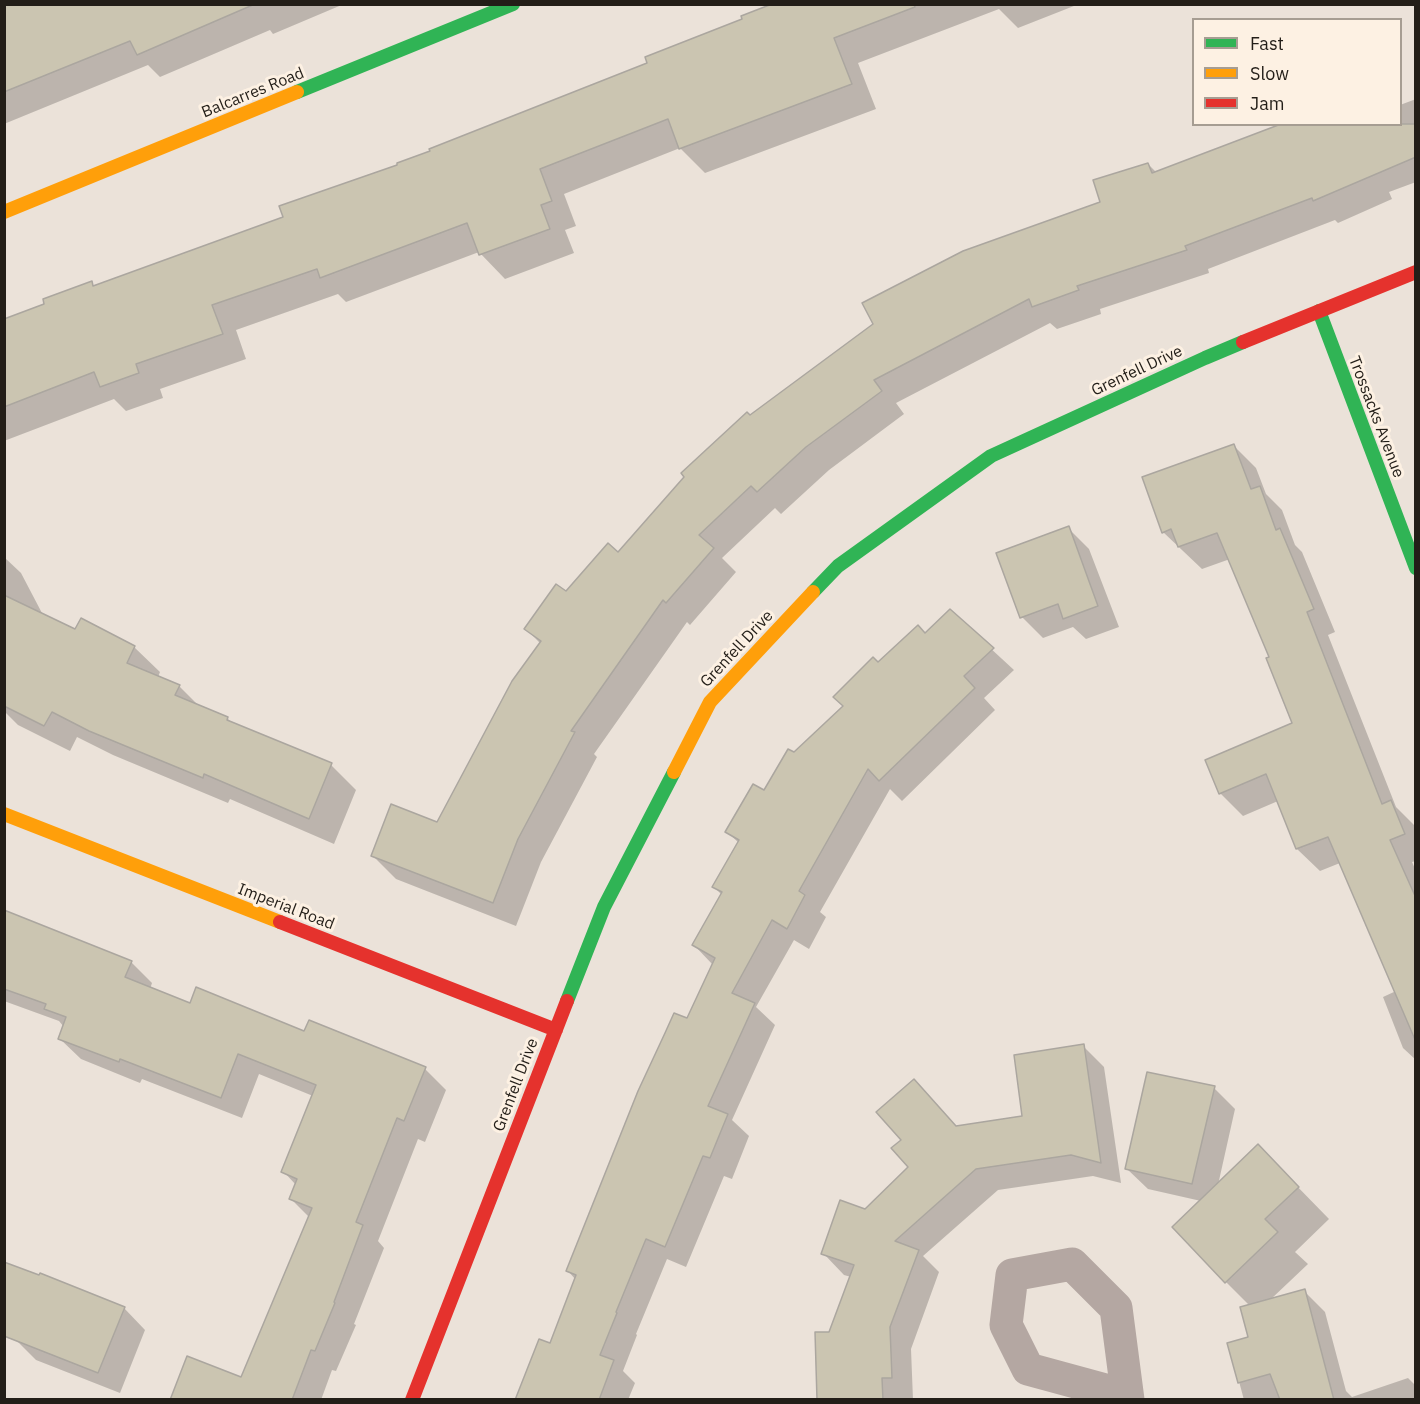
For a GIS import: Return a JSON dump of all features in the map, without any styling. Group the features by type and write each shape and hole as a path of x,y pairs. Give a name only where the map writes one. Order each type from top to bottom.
{"street":[{"name":"Balcarres Road","path":"4,212 513,4"},
{"name":"Grenfell Drive","path":"412,1400 603,907 710,702 838,566 990,456 1205,358 1416,272"},
{"name":"Trossacks Avenue","path":"1319,311 1416,568"},
{"name":"Imperial Road","path":"4,814 556,1030"}],"building":[{"path":"4,4 255,4 137,55 130,41 4,92"},
{"path":"772,4 914,4 915,7 834,38 852,84 679,149 668,119 540,169 552,201 541,205 550,229 479,255 467,223 320,278 317,269 212,305 223,334 136,364 139,373 100,387 94,372 4,407 4,319 44,304 43,299 92,281 93,286 283,217 279,206 397,165 397,163 430,151 429,149 647,63 645,57 742,19 741,16"},
{"path":"1402,124 1416,124 1416,157 1313,201 1312,198 1185,246 1187,250 1077,286 1079,290 1032,307 1029,299 874,380 882,391 806,447 757,492 751,486 699,535 714,548 666,603 663,600 571,731 575,732 518,839 493,903 371,856 391,804 437,822 512,681 541,641 524,629 556,584 566,591 608,543 618,552 684,477 681,473 747,412 750,415 873,324 862,303 963,251 1100,202 1093,180 1148,163 1152,173 1276,126 1402,126"},
{"path":"1234,444 1251,489 1260,486 1276,530 1280,528 1314,609 1307,612 1382,804 1391,800 1405,834 1390,840 1416,898 1416,1042 1328,837 1296,849 1266,774 1219,794 1205,760 1292,723 1266,658 1269,657 1217,533 1178,547 1171,529 1162,533 1142,477"},
{"path":"1069,526 1098,606 1063,619 1058,604 1020,618 996,553"},
{"path":"4,595 75,629 81,618 135,646 127,663 180,685 175,695 228,717 227,720 332,763 309,819 204,774 203,778 89,731 52,712 44,726 4,706"},
{"path":"950,609 994,648 964,676 975,688 879,781 868,769 799,891 805,895 787,929 772,920 732,993 755,1003 708,1106 728,1114 710,1158 703,1156 665,1247 646,1239 600,1355 614,1360 599,1400 515,1400 539,1339 550,1343 576,1275 566,1271 638,1091 674,1013 687,1018 715,958 692,945 722,892 712,887 739,840 725,832 753,784 764,790 788,749 794,752 843,706 833,697 873,657 878,662 918,625 925,633"},
{"path":"4,910 132,961 125,977 190,1003 196,987 304,1031 309,1020 426,1067 404,1121 397,1118 356,1222 363,1225 335,1303 315,1351 311,1350 292,1400 170,1400 187,1356 241,1377 312,1208 289,1199 297,1179 281,1172 316,1085 238,1054 221,1098 120,1059 119,1062 58,1039 66,1017 44,1009 46,1004 4,989"},
{"path":"1084,1044 1101,1163 1071,1155 976,1169 895,1241 919,1250 890,1327 892,1378 882,1378 883,1400 817,1400 815,1332 829,1332 854,1265 821,1254 840,1200 865,1209 908,1167 891,1148 901,1140 876,1112 914,1079 956,1126 1022,1116 1014,1055"},
{"path":"1147,1072 1215,1086 1192,1184 1125,1169"},
{"path":"1258,1144 1299,1187 1265,1219 1278,1232 1225,1283 1172,1227"},
{"path":"4,1262 39,1275 40,1273 125,1307 98,1373 4,1336"},
{"path":"1305,1289 1334,1400 1280,1400 1270,1374 1238,1383 1227,1343 1248,1337 1240,1307"}],"traffic: fast":[{"path":"297,92 513,4"},
{"path":"1319,311 1416,568"},
{"path":"813,592 838,566 991,456 1243,342"},
{"path":"567,1001 604,907 674,772"}],"traffic: slow":[{"path":"4,212 297,92"},
{"path":"674,772 710,702 813,592"},
{"path":"4,814 280,922"}],"traffic: jam":[{"path":"1243,342 1416,272"},
{"path":"280,922 556,1030"},
{"path":"412,1400 567,1001"}]}
